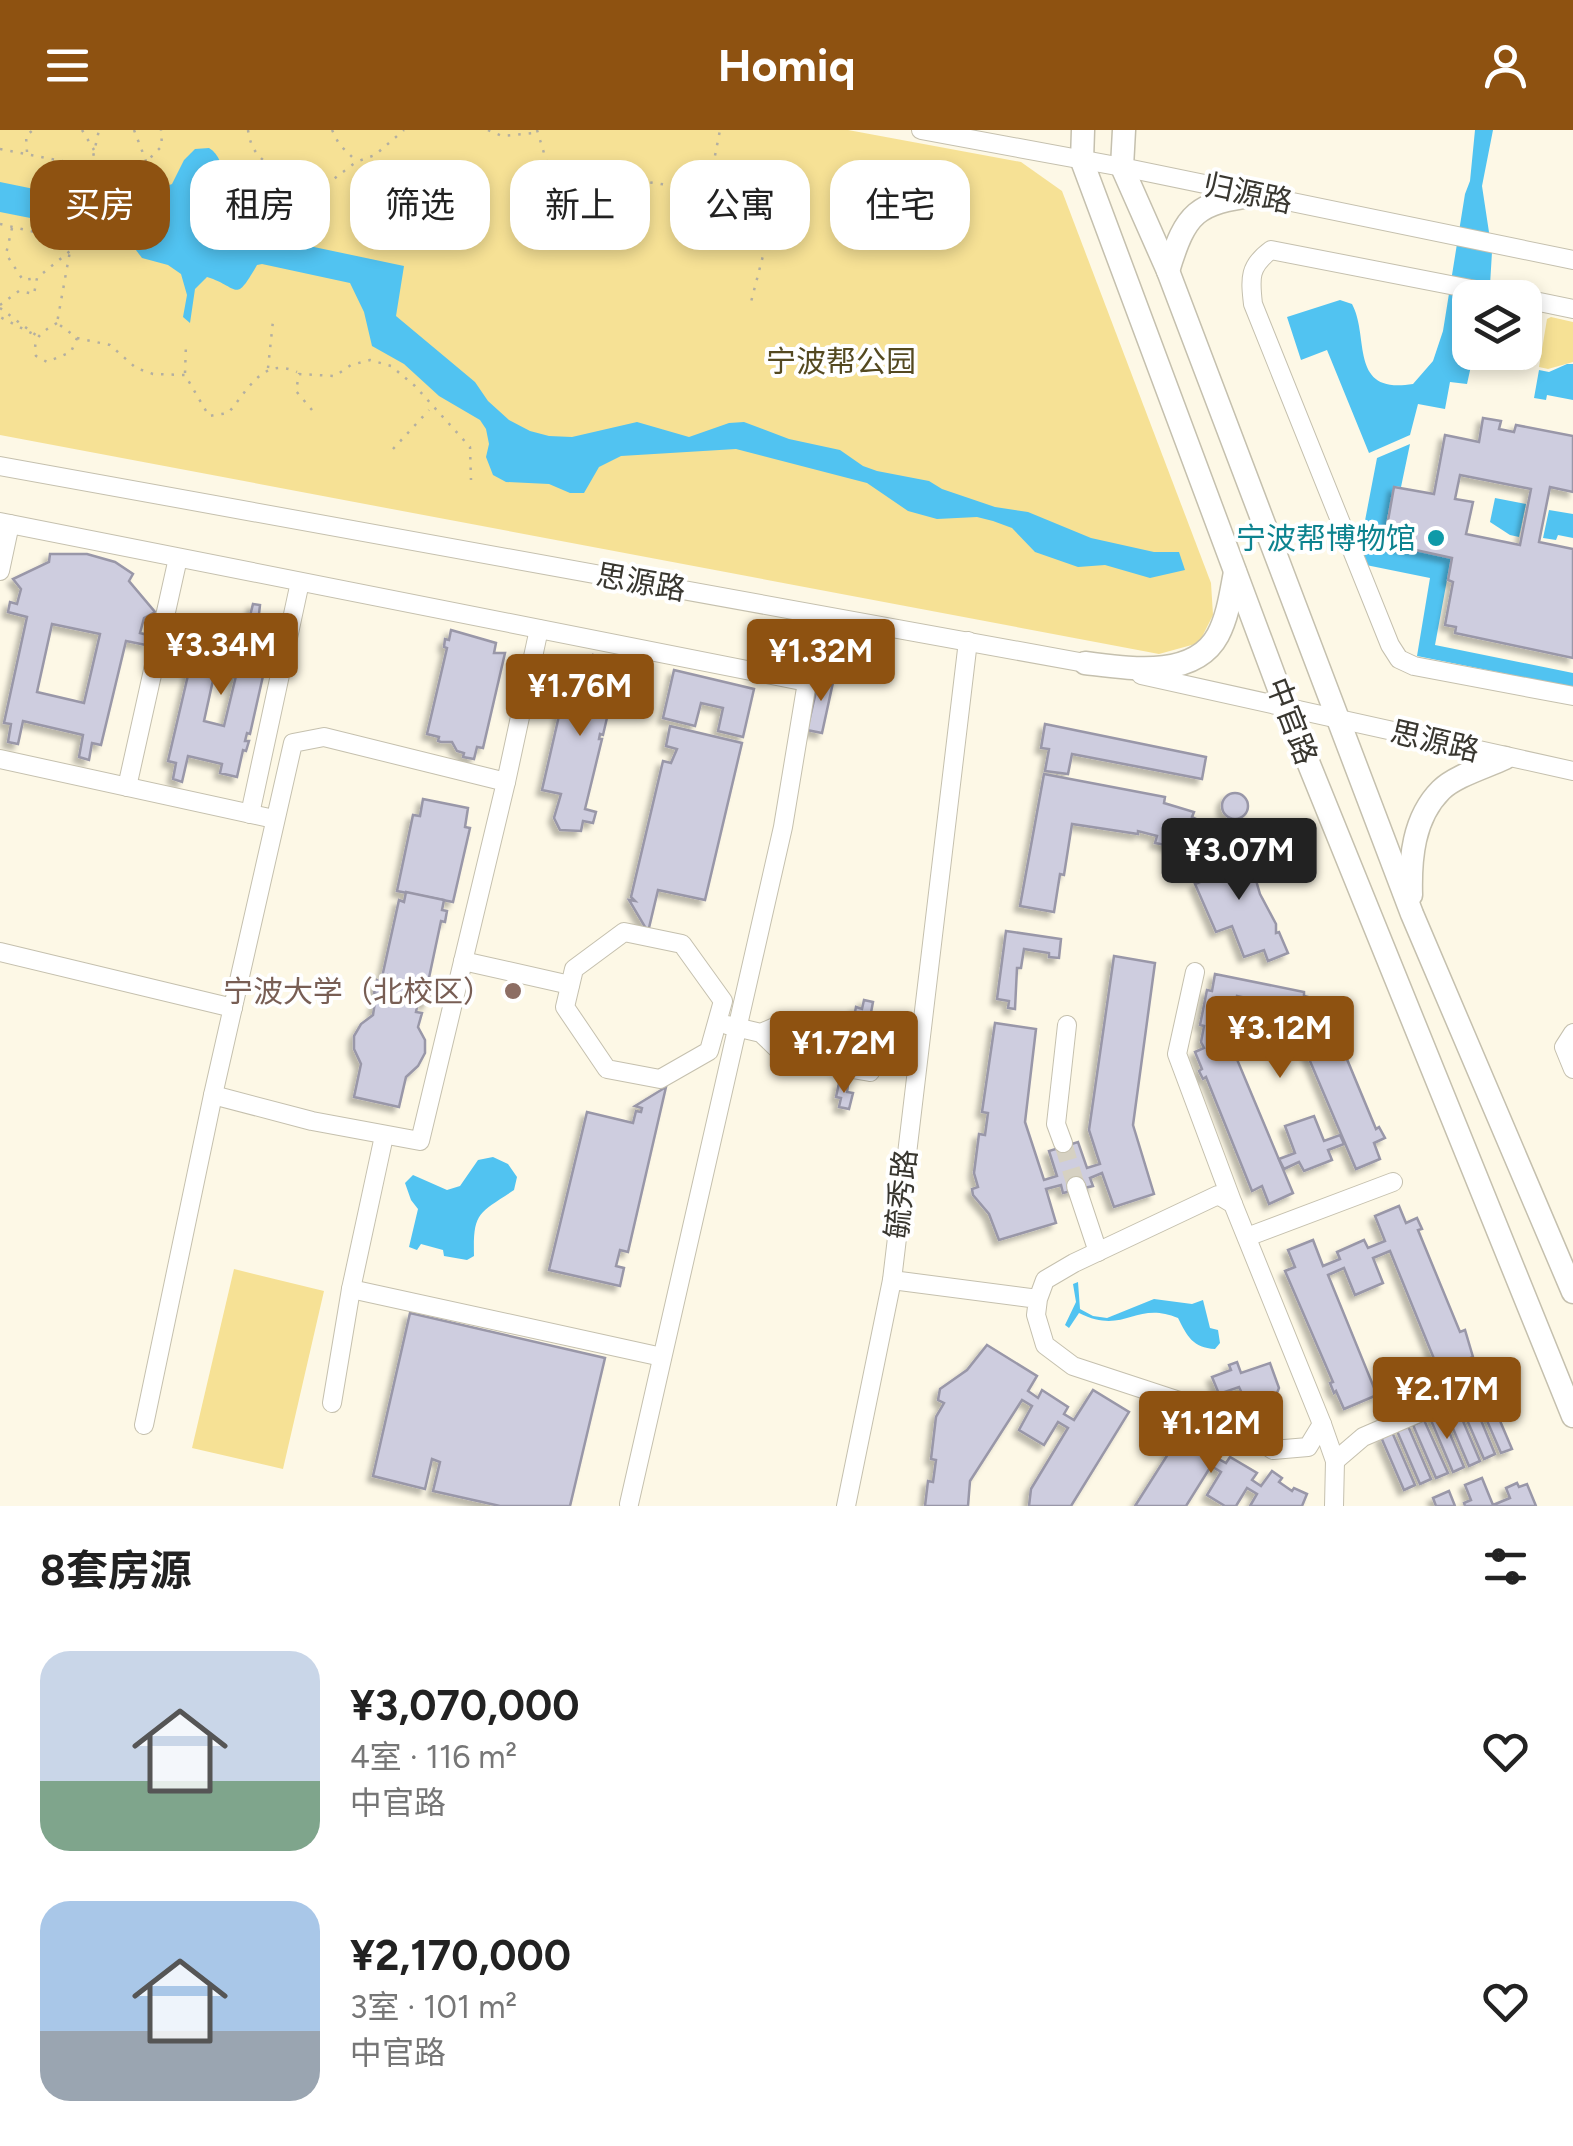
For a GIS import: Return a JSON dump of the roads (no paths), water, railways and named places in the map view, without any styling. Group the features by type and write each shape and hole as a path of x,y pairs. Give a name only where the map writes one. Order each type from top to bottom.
{"main road":[{"name":"中官路","path":"1084,130 1082,161 1285,705 1573,1416"},
{"name":"中官路","path":"1124,130 1122,167 1168,270 1412,914 1573,1292"},
{"path":"1168,270 1179,236 1196,214 1218,200 1257,195"},
{"path":"1086,663 1143,670 1193,660 1216,640 1235,569"},
{"path":"1412,914 1410,871 1418,825 1442,788 1505,758"}],"street":[{"name":"归源路","path":"922,130 1573,260"},
{"path":"1452,285 1271,250 1256,261 1250,282 1253,304 1399,660 1573,696"},
{"path":"1542,302 1573,308"},
{"name":"思源路","path":"0,466 1086,663 1573,771"},
{"path":"0,571 5,524 807,682 783,828 629,1504"},
{"path":"127,787 178,558"},
{"path":"250,814 300,582"},
{"path":"213,1095 420,1141 539,629"},
{"name":"毓秀路","path":"846,1506 892,1280 968,641"},
{"path":"144,1425 213,1095 293,744 324,737 506,782"},
{"path":"0,758 274,819"},
{"path":"624,932 682,944 723,1001 709,1052 660,1080 607,1069 565,1007 570,985 574,969 624,932"},
{"path":"0,952 233,1008"},
{"path":"463,961 570,985"},
{"path":"1195,972 1177,1054 1335,1461 1334,1506"},
{"path":"717,1022 762,1034 787,1058 870,1072 874,1041 786,1022 762,1034"},
{"path":"1063,1143 1056,1124 1067,1025"},
{"path":"1573,1033 1564,1046 1573,1069"},
{"path":"872,1057 916,1066"},
{"path":"332,1403 351,1289 384,1136"},
{"path":"1247,1237 1393,1182"},
{"path":"1076,1186 1098,1252"},
{"path":"1233,1204 1218,1195 1045,1280 1036,1315 1046,1346 1073,1366 1219,1414 1274,1450 1308,1446 1322,1424"},
{"path":"892,1280 1038,1299"},
{"path":"351,1289 662,1357"},
{"path":"1335,1461 1363,1437 1490,1382"}],"water":[{"path":"1475,130 1493,130 1482,186 1492,252 1490,280 1452,280 1452,370 1470,370 1467,384 1450,382 1445,409 1418,404 1410,435 1369,453 1327,350 1301,360 1287,317 1340,300 1352,304 1370,372 1379,381 1392,385 1413,384 1433,361 1443,331 1465,194"},
{"path":"209,148 219,160 190,160 190,250 328,250 404,266 396,316 475,382 509,420 530,431 572,437 637,422 689,437 744,422 789,439 840,450 877,471 929,481 995,507 1028,512 1091,538 1154,552 1179,552 1185,570 1150,578 1105,565 1078,567 1035,552 1012,528 993,521 977,517 937,519 908,511 867,483 736,449 621,456 599,467 584,493 570,493 549,484 506,482 493,475 486,457 486,429 480,420 439,396 404,364 372,346 364,312 350,283 257,265 236,290 207,277 195,289 190,323 183,317 187,295 181,274 168,265 142,258 136,250 170,250 170,185 195,149"},
{"path":"0,182 30,188 30,218 0,212"},
{"path":"1573,364 1573,400 1547,395 1546,400 1534,398 1539,370 1549,372"},
{"path":"1410,444 1401,487 1394,486 1382,543 1451,558 1435,645 1573,673 1573,687 1417,656 1430,578 1366,565 1359,552 1377,458"},
{"path":"1495,498 1526,504 1519,537 1490,522"},
{"path":"1549,510 1573,514 1573,538 1543,538"},
{"path":"493,1157 508,1164 517,1177 514,1190 480,1216 474,1256 467,1260 444,1256 443,1250 421,1244 417,1250 409,1247 418,1209 405,1183 413,1175 447,1190 460,1186 478,1160"},
{"path":"1078,1282 1080,1309 1093,1316 1107,1318 1154,1299 1192,1304 1203,1300 1210,1328 1218,1330 1220,1343 1215,1349 1201,1346 1188,1335 1178,1318 1163,1314 1108,1321 1079,1313 1069,1328 1065,1325 1076,1302 1073,1284"}],"tunnel":[{"path":"1063,1143 1076,1186"}],"place":[{"name":"宁波帮博物馆","path":"1436,538"},
{"name":"宁波大学（北校区）","path":"513,991"}],"park label":[{"name":"宁波帮公园","path":"841,361"}]}
